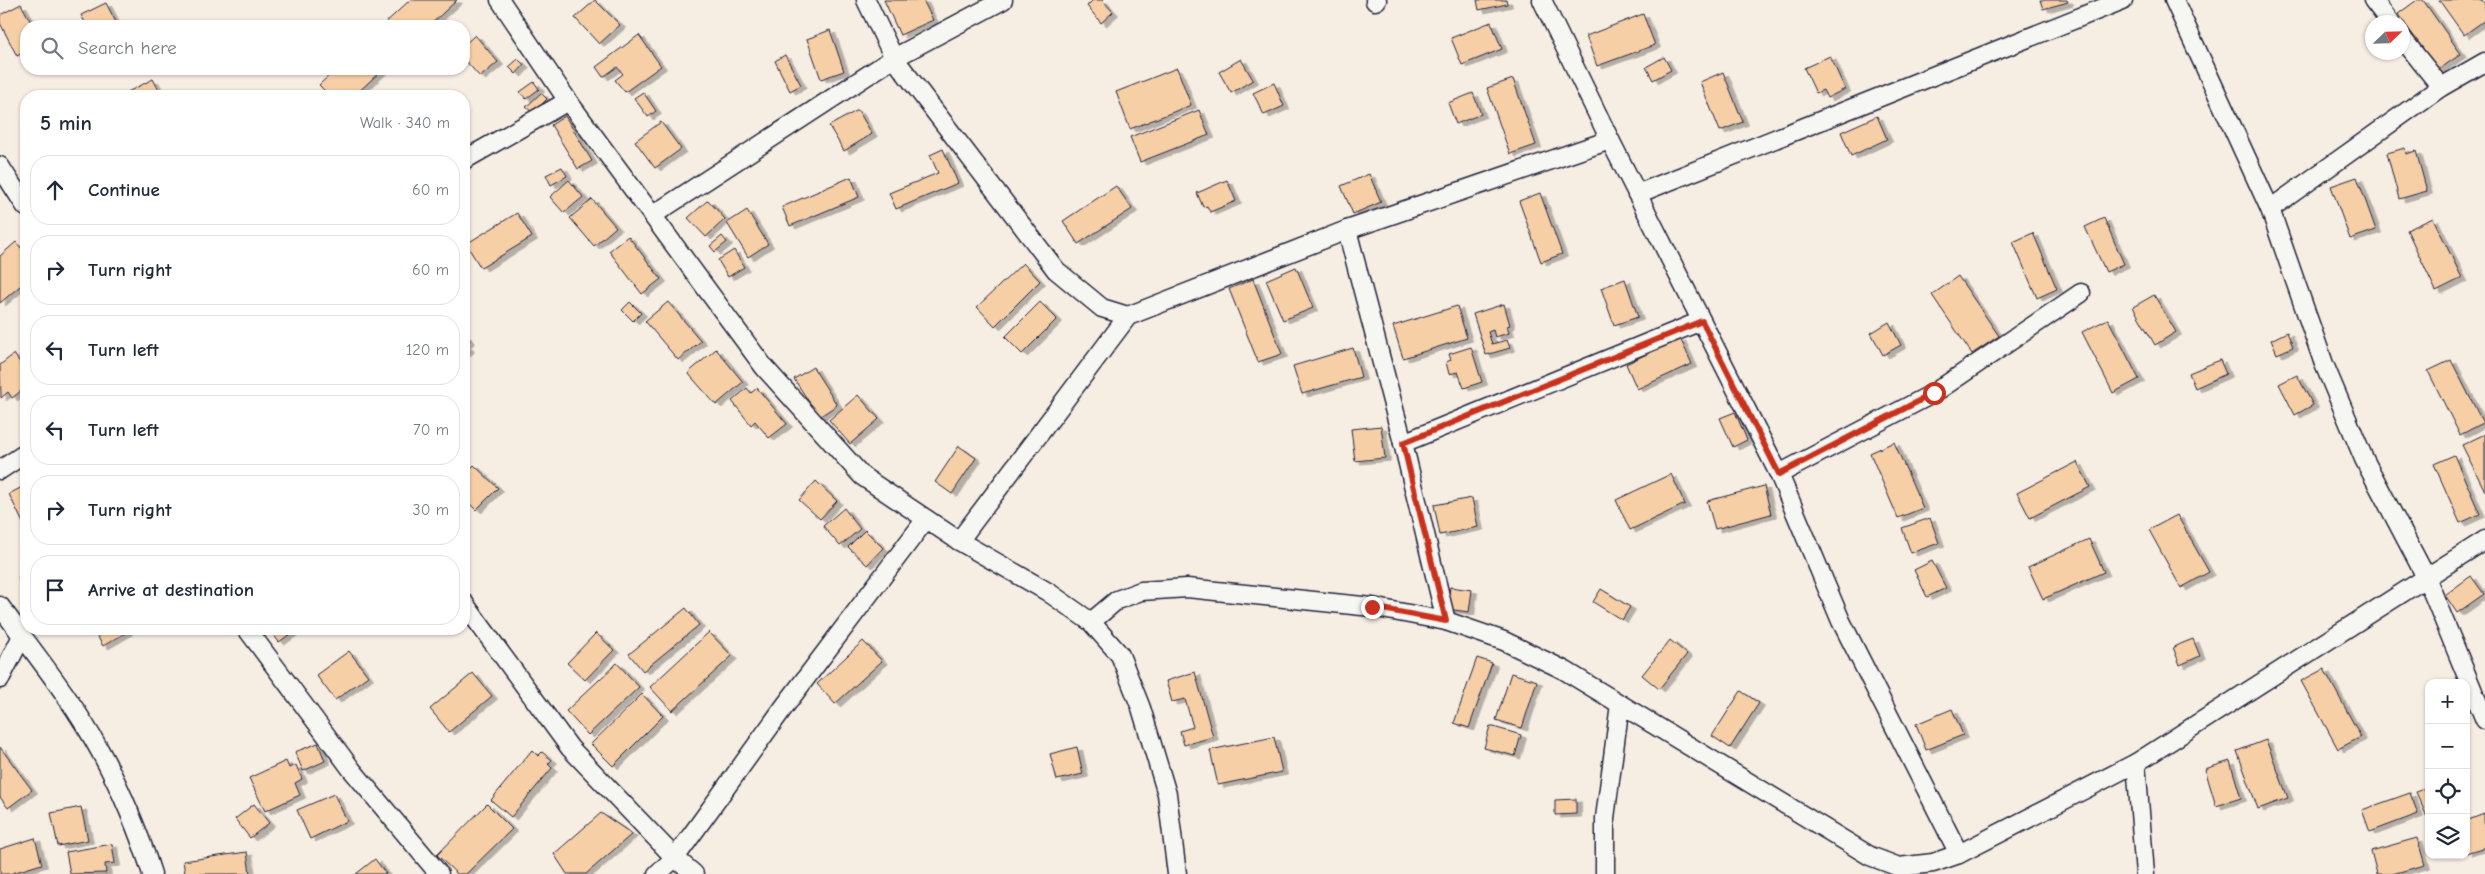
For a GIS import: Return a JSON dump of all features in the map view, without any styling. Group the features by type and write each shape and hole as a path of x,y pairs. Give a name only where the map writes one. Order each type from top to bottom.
{"street":[{"path":"500,0 568,101 777,382 862,476 959,541 1048,592 1091,622 1120,655 1141,708 1166,794 1177,874"},
{"path":"866,0 894,58 1056,270 1102,308 1128,316"},
{"path":"653,215 894,58 1003,0"},
{"path":"1542,0 1610,140 1779,474 1841,621 1958,854"},
{"path":"1637,194 2123,0"},
{"path":"2174,0 2270,209 2328,373 2364,459 2426,577 2485,720"},
{"path":"2373,0 2385,15"},
{"path":"2410,48 2441,87"},
{"path":"2270,209 2441,87 2485,62"},
{"path":"470,157 568,101"},
{"path":"959,541 1128,316 1347,230 1610,140"},
{"path":"0,166 20,198"},
{"path":"1347,230 1403,443 1446,621"},
{"path":"1779,474 1934,393 2081,293"},
{"path":"1403,443 1702,321"},
{"path":"0,470 20,457"},
{"path":"657,874 675,858 784,706 926,519"},
{"path":"1091,622 1117,600 1141,591 1187,588 1372,607 1446,621 1504,641 1564,670 1870,856 1899,867 1933,863 1958,854 2136,762 2485,540"},
{"path":"0,606 20,633"},
{"path":"470,611 570,748 675,858 694,874"},
{"path":"251,635 352,770 439,874"},
{"path":"0,679 22,636 49,671 100,751 144,848 152,874"},
{"path":"1605,874 1605,818 1620,704"},
{"path":"2136,762 2146,874"}],"building":[{"path":"410,0 457,0 435,20 388,20"},
{"path":"595,0 620,25 599,44 575,18"},
{"path":"884,0 923,0 933,20 900,35"},
{"path":"1093,0 1102,0 1113,12 1101,23 1087,6"},
{"path":"1477,0 1506,0 1507,4 1479,10"},
{"path":"2040,0 2067,0 2068,2 2043,9"},
{"path":"2417,0 2423,0 2461,54 2438,70 2410,31 2410,15 2398,14"},
{"path":"2439,0 2482,0 2485,4 2485,20 2464,35"},
{"path":"106,3 115,20 84,20 81,15"},
{"path":"21,4 30,20 20,20 20,54 17,56 0,23 0,15"},
{"path":"1643,14 1655,45 1597,66 1586,36"},
{"path":"1491,22 1502,49 1462,65 1451,38"},
{"path":"830,30 844,71 821,79 807,39"},
{"path":"475,35 498,62 480,77 470,66 470,40"},
{"path":"639,35 661,66 625,92 615,80 623,74 617,67 603,77 596,67"},
{"path":"785,55 801,85 790,91 775,61"},
{"path":"1830,56 1845,89 1827,98 1823,90 1816,93 1804,68"},
{"path":"1664,57 1671,70 1653,80 1646,67"},
{"path":"518,59 524,65 516,74 509,67"},
{"path":"1241,59 1253,80 1231,93 1219,72"},
{"path":"1177,68 1191,105 1130,129 1116,92"},
{"path":"1723,72 1743,122 1720,131 1700,82"},
{"path":"330,75 377,75 360,90 324,90 319,85"},
{"path":"153,79 159,90 132,90"},
{"path":"1513,79 1536,145 1510,154 1487,88"},
{"path":"534,82 539,89 526,99 520,92"},
{"path":"1274,83 1284,106 1264,115 1253,93"},
{"path":"643,92 656,111 648,117 634,98"},
{"path":"541,93 547,99 533,113 526,107"},
{"path":"1473,93 1481,114 1456,124 1448,103"},
{"path":"858,110 872,134 844,151 829,126"},
{"path":"1199,110 1209,135 1140,162 1130,137"},
{"path":"565,116 592,161 578,169 551,125"},
{"path":"1877,116 1887,139 1851,156 1841,132"},
{"path":"661,122 681,149 655,168 635,141"},
{"path":"2405,148 2406,154 2416,151 2427,191 2399,199 2387,153"},
{"path":"943,149 958,183 896,209 889,193 938,173 930,155"},
{"path":"562,167 567,176 551,185 546,175"},
{"path":"1369,174 1381,202 1353,214 1341,186"},
{"path":"851,177 859,197 790,226 782,207"},
{"path":"2357,177 2376,230 2350,239 2331,186"},
{"path":"569,180 583,197 564,213 550,197"},
{"path":"1227,180 1236,201 1210,212 1207,206 1203,207 1197,193"},
{"path":"1116,186 1132,209 1078,244 1063,221"},
{"path":"1540,193 1562,254 1541,262 1519,201"},
{"path":"592,199 616,227 594,246 570,218"},
{"path":"708,200 725,219 706,237 688,218"},
{"path":"747,210 768,244 748,257 727,223"},
{"path":"517,213 532,237 481,268 470,250 470,242"},
{"path":"2104,218 2124,264 2106,272 2085,227"},
{"path":"2433,218 2462,278 2436,291 2407,230"},
{"path":"2033,233 2057,289 2037,298 2013,242"},
{"path":"628,236 661,279 642,294 609,251"},
{"path":"722,236 727,242 715,252 710,246"},
{"path":"16,242 20,247 20,286 0,303 0,256"},
{"path":"734,250 744,267 728,277 718,260"},
{"path":"1023,263 1040,281 995,326 977,307"},
{"path":"1296,267 1313,308 1283,320 1266,280"},
{"path":"1958,276 1999,336 1972,354 1932,295"},
{"path":"1253,279 1282,354 1258,362 1229,289"},
{"path":"1625,279 1638,317 1614,325 1601,288"},
{"path":"2154,295 2176,332 2155,345 2133,307"},
{"path":"630,302 641,313 633,321 622,310"},
{"path":"668,302 701,341 678,360 645,321"},
{"path":"1040,302 1057,319 1022,354 1005,337"},
{"path":"1504,304 1510,325 1507,326 1509,333 1495,337 1493,330 1488,332 1492,344 1507,340 1510,348 1486,355 1473,314"},
{"path":"1457,306 1467,338 1403,358 1393,326"},
{"path":"2108,319 2139,379 2113,393 2082,332"},
{"path":"1889,322 1901,345 1883,355 1871,333"},
{"path":"2287,332 2293,347 2277,354 2271,340"},
{"path":"1680,338 1692,364 1637,389 1626,364"},
{"path":"1471,347 1482,382 1464,388 1458,372 1449,374 1446,362 1451,360 1449,354"},
{"path":"1353,348 1361,377 1302,394 1293,366"},
{"path":"716,349 743,382 716,405 688,373"},
{"path":"14,354 20,362 20,392 12,398 8,392 1,398 0,365"},
{"path":"2220,360 2226,374 2195,388 2189,373"},
{"path":"2451,360 2483,423 2460,435 2428,371"},
{"path":"813,367 837,405 819,417 794,379"},
{"path":"2297,375 2313,405 2295,415 2279,384"},
{"path":"747,388 751,393 757,388 787,424 769,438 755,421 751,425 732,401"},
{"path":"858,395 879,419 850,444 829,420"},
{"path":"1735,412 1747,440 1733,447 1720,418"},
{"path":"1381,426 1385,458 1355,461 1351,429"},
{"path":"2485,434 2485,491 2462,445"},
{"path":"1894,442 1923,508 1898,518 1870,453"},
{"path":"959,446 976,458 952,494 935,482"},
{"path":"2454,455 2480,514 2460,523 2434,464"},
{"path":"2077,462 2090,487 2030,518 2017,493"},
{"path":"474,465 498,488 476,510 470,504 470,469"},
{"path":"1671,474 1685,504 1630,530 1616,500"},
{"path":"816,481 837,501 820,519 799,500"},
{"path":"1764,486 1771,514 1715,529 1707,501"},
{"path":"20,488 20,517 9,494"},
{"path":"1472,498 1478,527 1440,535 1434,505"},
{"path":"844,508 860,529 840,546 823,526"},
{"path":"2177,515 2209,572 2181,588 2149,530"},
{"path":"1930,518 1939,543 1911,553 1902,528"},
{"path":"865,530 883,548 867,565 848,547"},
{"path":"2089,539 2104,572 2043,599 2028,567"},
{"path":"1932,561 1946,588 1927,597 1914,570"},
{"path":"2471,576 2484,594 2457,613 2445,595"},
{"path":"1450,587 1472,590 1469,612 1447,609"},
{"path":"1601,589 1630,607 1622,620 1593,602"},
{"path":"686,608 699,625 643,671 629,654"},
{"path":"709,632 732,656 672,711 650,687"},
{"path":"596,633 614,650 585,680 567,663"},
{"path":"97,635 122,635 103,646"},
{"path":"274,635 289,635 279,642"},
{"path":"2193,639 2200,656 2180,665 2173,647"},
{"path":"1670,640 1687,654 1659,689 1642,675"},
{"path":"863,641 882,661 835,704 817,684"},
{"path":"349,651 368,676 335,700 316,675"},
{"path":"1477,658 1492,663 1469,728 1454,723"},
{"path":"617,663 639,687 588,735 566,711"},
{"path":"2324,669 2361,737 2338,749 2301,681"},
{"path":"1195,672 1213,737 1184,745 1180,731 1193,727 1185,699 1172,702 1166,681"},
{"path":"473,673 492,696 449,732 430,709"},
{"path":"1511,673 1537,681 1522,728 1496,720"},
{"path":"1741,691 1759,703 1730,748 1712,736"},
{"path":"642,694 663,716 613,766 591,744"},
{"path":"1952,709 1963,735 1926,750 1916,724"},
{"path":"1490,726 1521,735 1515,756 1484,748"},
{"path":"1274,737 1282,772 1218,785 1210,750"},
{"path":"2266,740 2288,798 2258,809 2237,751"},
{"path":"318,743 325,761 303,771 295,752"},
{"path":"0,747 32,790 8,808 0,797"},
{"path":"1077,747 1083,774 1057,780 1050,754"},
{"path":"532,750 538,756 542,752 552,760 548,764 552,768 511,817 491,800"},
{"path":"286,761 289,768 296,765 302,779 295,783 300,795 265,811 249,778"},
{"path":"2230,761 2241,798 2216,806 2205,769"},
{"path":"2425,788 2425,812 2416,792"},
{"path":"2410,793 2418,814 2370,832 2362,810"},
{"path":"334,794 347,821 310,839 297,810"},
{"path":"1576,799 1576,814 1555,815 1555,800"},
{"path":"254,804 269,823 250,838 235,819"},
{"path":"487,804 512,829 466,874 457,874 437,855"},
{"path":"81,807 88,840 58,846 51,813"},
{"path":"601,813 632,834 586,874 567,874 554,854"},
{"path":"2484,814 2485,847 2470,852 2470,819"},
{"path":"35,838 42,864 9,874 0,874 0,849"},
{"path":"2417,838 2425,865 2392,874 2377,874 2371,851"},
{"path":"112,844 115,863 105,864 106,873 70,874 66,852"},
{"path":"247,852 250,874 185,874 183,861"},
{"path":"375,859 386,874 356,874"}],"route":[{"path":"1372,607 1446,621 1403,443 1702,321 1779,474 1934,393"}]}
